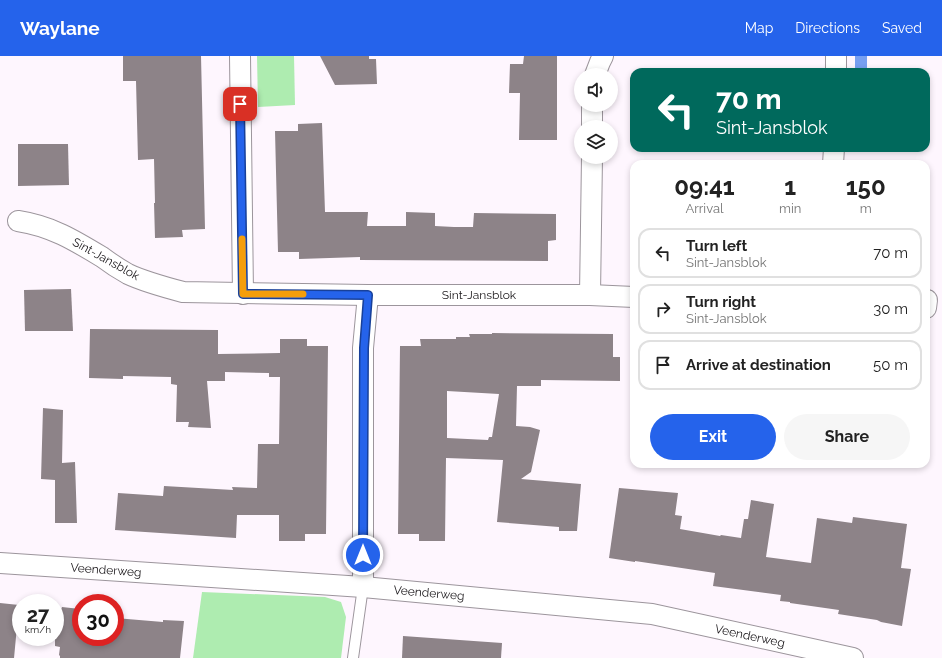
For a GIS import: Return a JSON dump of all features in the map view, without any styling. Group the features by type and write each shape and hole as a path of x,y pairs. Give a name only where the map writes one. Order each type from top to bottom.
{"street":[{"path":"240,56 243,294"},
{"path":"598,68 603,56"},
{"path":"836,56 836,68"},
{"path":"590,295 592,164"},
{"name":"Sint-Jansblok","path":"18,221 48,228 73,240 128,273 155,285 183,292 368,295 590,295 630,297"},
{"path":"363,587 364,348 368,295"},
{"name":"Veenderweg","path":"0,563 363,587 652,614 853,658"}],"lane":[{"path":"353,658 363,587"}],"green space":[{"path":"257,56 294,56 295,105 258,107"},
{"path":"202,592 325,597 341,602 346,617 341,658 193,658"}],"water":[{"path":"855,56 867,56 867,68 855,68"}],"building":[{"path":"123,56 201,56 205,229 182,230 183,237 155,238 154,159 138,160 136,81 123,81"},
{"path":"320,56 369,56 369,59 376,59 377,84 335,85"},
{"path":"524,56 557,56 557,140 519,140 520,93 509,93 510,64 523,64"},
{"path":"322,123 325,212 368,212 367,226 406,226 406,212 435,213 435,226 454,227 473,227 474,213 556,214 556,240 548,241 548,261 360,260 360,257 299,259 299,252 278,252 275,131 298,131 298,124"},
{"path":"18,144 68,144 69,185 18,186"},
{"path":"71,289 73,331 25,331 24,290"},
{"path":"90,329 218,330 218,354 280,353 280,339 307,339 307,346 328,346 326,534 305,534 305,541 279,541 279,515 237,515 236,538 115,530 118,493 163,496 164,486 233,490 232,487 257,488 258,444 279,444 280,377 269,377 269,373 225,372 225,381 207,381 211,428 188,427 189,422 176,422 177,385 171,384 171,377 123,376 123,379 89,378"},
{"path":"469,334 613,334 613,357 620,357 620,381 541,380 541,386 517,386 516,426 530,427 540,430 531,472 521,479 581,484 577,531 559,531 559,527 497,522 503,460 446,458 445,541 419,541 419,534 398,534 400,346 421,346 420,339 456,339 456,337 470,337","holes":["447,391 499,394 492,437 489,437 488,440 447,438"]},
{"path":"43,408 63,410 62,463 75,462 77,523 55,523 55,480 41,479"},
{"path":"619,488 678,493 675,515 682,516 680,529 720,536 741,538 744,519 748,519 751,500 774,504 766,557 811,563 817,518 852,523 853,517 907,524 901,568 911,569 902,626 877,620 838,614 839,610 780,601 781,595 713,586 715,573 609,558"},
{"path":"0,603 12,604 12,646 15,646 14,658 0,658"},
{"path":"64,607 72,608 72,646 124,646 124,619 163,622 163,620 184,621 180,658 60,658 60,647 55,646 64,646"},
{"path":"403,636 502,643 501,658 402,658"}],"slow traffic":[{"path":"242,239 243,294 303,294"}],"route":[{"path":"240,104 243,294 368,295 364,348 363,555"}]}
